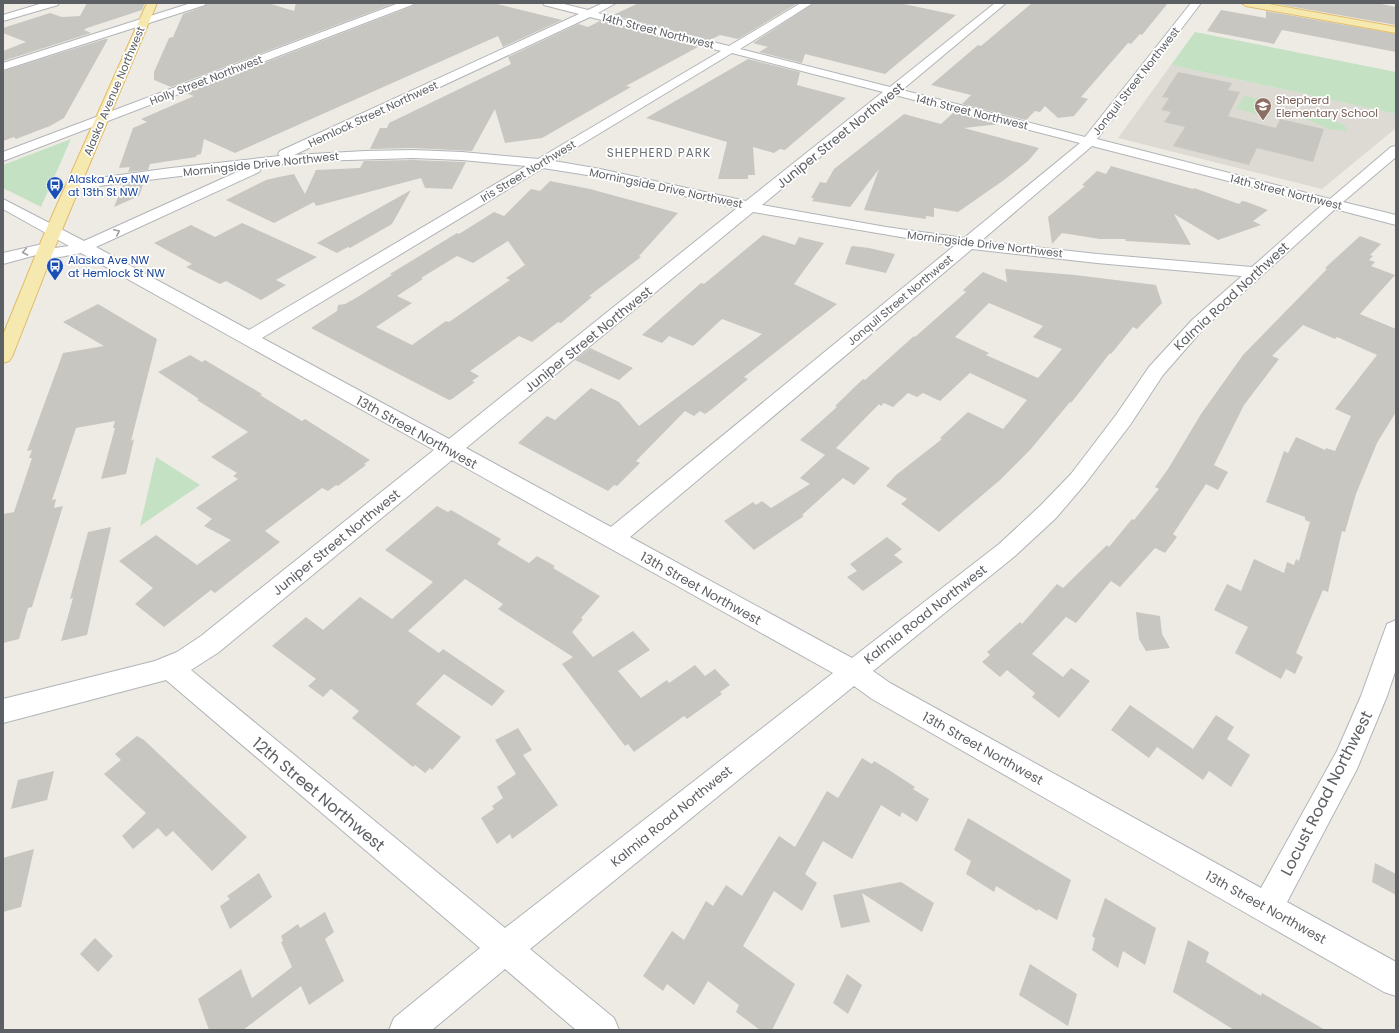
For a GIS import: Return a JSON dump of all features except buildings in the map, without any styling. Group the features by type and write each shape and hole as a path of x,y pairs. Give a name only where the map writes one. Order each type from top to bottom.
{"main road":[{"name":"Alaska Avenue Northwest","path":"3,357 53,232 152,3"},
{"path":"1246,3 1396,30"},
{"path":"1272,3 1396,25"}],"street":[{"path":"3,18 54,3"},
{"path":"3,67 201,3"},
{"name":"Holly Street Northwest","path":"3,157 408,3"},
{"name":"14th Street Northwest","path":"548,3 1396,220"},
{"name":"Hemlock Street Northwest","path":"3,259 16,254 82,248 611,3"},
{"name":"Iris Street Northwest","path":"247,339 808,3"},
{"name":"Juniper Street Northwest","path":"170,668 186,660 210,644 1001,3"},
{"name":"Jonquil Street Northwest","path":"612,539 1089,142 1196,3"},
{"name":"Kalmia Road Northwest","path":"406,1030 504,949 1007,550 1048,512 1100,451 1171,353 1198,324 1332,204 1396,150"},
{"name":"Morningside Drive Northwest","path":"74,185 273,160 340,155 407,154 461,156 541,163 607,174 752,206 844,224 968,243 1151,264 1256,272"},
{"name":"13th Street Northwest","path":"3,203 247,339 853,671 881,690 1396,980"},
{"name":"Locust Road Northwest","path":"1267,908 1389,682 1396,631"},
{"path":"3,711 144,676 170,668"},
{"name":"12th Street Northwest","path":"170,668 602,1030"}],"shaded area":[{"name":"Shepherd Elementary School","path":"1171,65 1396,114 1396,128 1322,189 1118,138"}],"green space":[{"path":"1195,32 1396,72 1396,114 1171,65"},
{"path":"1244,96 1268,101 1261,115 1236,109"},
{"path":"1282,108 1333,119 1346,127 1347,131 1328,129 1309,120 1279,114"},
{"path":"71,139 41,207 3,188 3,165"},
{"path":"156,457 200,485 140,526"}],"place":[{"name":"Shepherd Elementary School","path":"1263,121"},
{"name":"Alaska Ave NW at 13th St NW","path":"55,200"},
{"name":"Alaska Ave NW at Hemlock St NW","path":"55,281"}],"district":[{"name":"SHEPHERD PARK","path":"659,153"}]}
